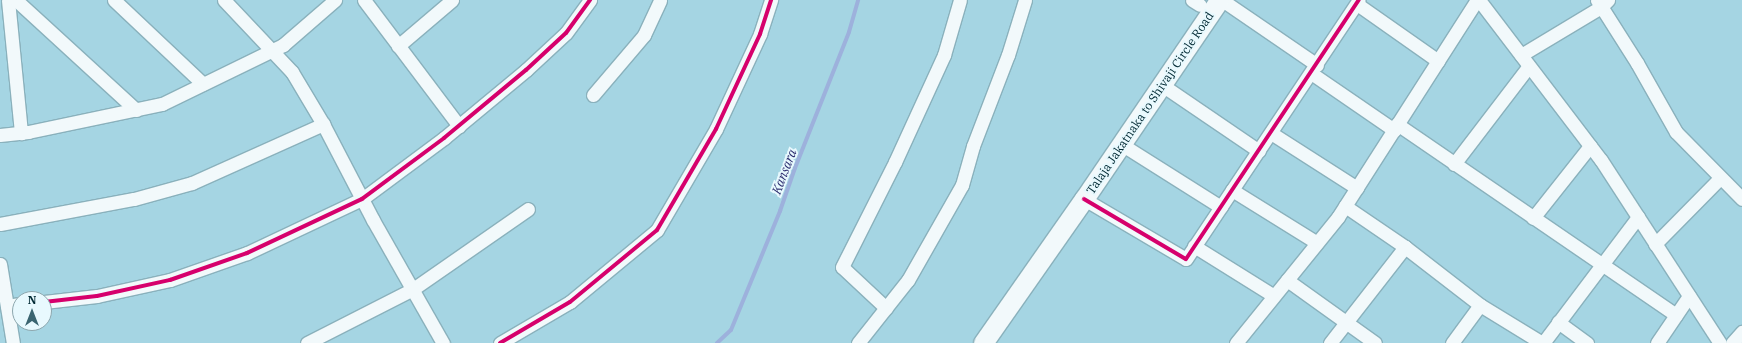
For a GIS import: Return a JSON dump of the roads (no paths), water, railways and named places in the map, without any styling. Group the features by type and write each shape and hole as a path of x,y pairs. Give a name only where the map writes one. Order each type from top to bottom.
{"highway":[{"name":"Talaja Jakatnaka to Shivaji Circle Road","path":"983,343 1084,199 1220,0"},
{"name":"Talaja Jakatnaka to Shivaji Circle Road","path":"969,343 1075,194 1198,2"}],"street":[{"path":"8,0 21,133"},
{"path":"16,0 136,110"},
{"path":"114,0 203,84"},
{"path":"224,0 273,50 292,72 323,124 362,199 443,343"},
{"path":"364,0 459,126"},
{"path":"398,46 452,0"},
{"path":"52,301 97,296 170,280 248,253 362,199 459,126 526,70 566,33 590,0"},
{"path":"593,95 644,35 660,0"},
{"path":"500,343 570,302 657,230 716,128 760,34 771,0"},
{"path":"886,308 842,267 894,162 944,55 960,0"},
{"path":"858,343 908,280 962,185 973,146 1008,55 1025,0"},
{"path":"1220,0 1396,127 1454,164 1601,266 1676,315"},
{"path":"1236,343 1345,206 1478,0 1590,146 1720,343"},
{"path":"0,135 21,133 162,104 283,46 328,2"},
{"path":"1084,199 1186,259 1314,69 1355,2 1438,61"},
{"path":"1521,55 1602,2 1676,132 1742,199"},
{"path":"1454,164 1529,66"},
{"path":"1162,85 1259,151"},
{"path":"0,224 134,199 192,183 323,124"},
{"path":"1271,133 1357,188"},
{"path":"1121,144 1221,207"},
{"path":"1533,218 1590,146"},
{"path":"1655,244 1720,178"},
{"path":"1232,190 1317,243"},
{"path":"1345,206 1405,247 1480,305 1542,343 1638,217"},
{"path":"307,343 413,289 528,209"},
{"path":"1194,246 1274,296"},
{"path":"1330,343 1405,247"},
{"path":"0,264 12,299"},
{"path":"1287,280 1375,343"},
{"path":"1657,343 1689,296"},
{"path":"1452,343 1480,305"},
{"path":"1558,322 1587,343"},
{"path":"14,331 14,343"},
{"path":"1732,343 1742,332"}],"waterway":[{"name":"Kansara","path":"717,343 731,330 780,211 795,168 849,32 858,0"}]}
